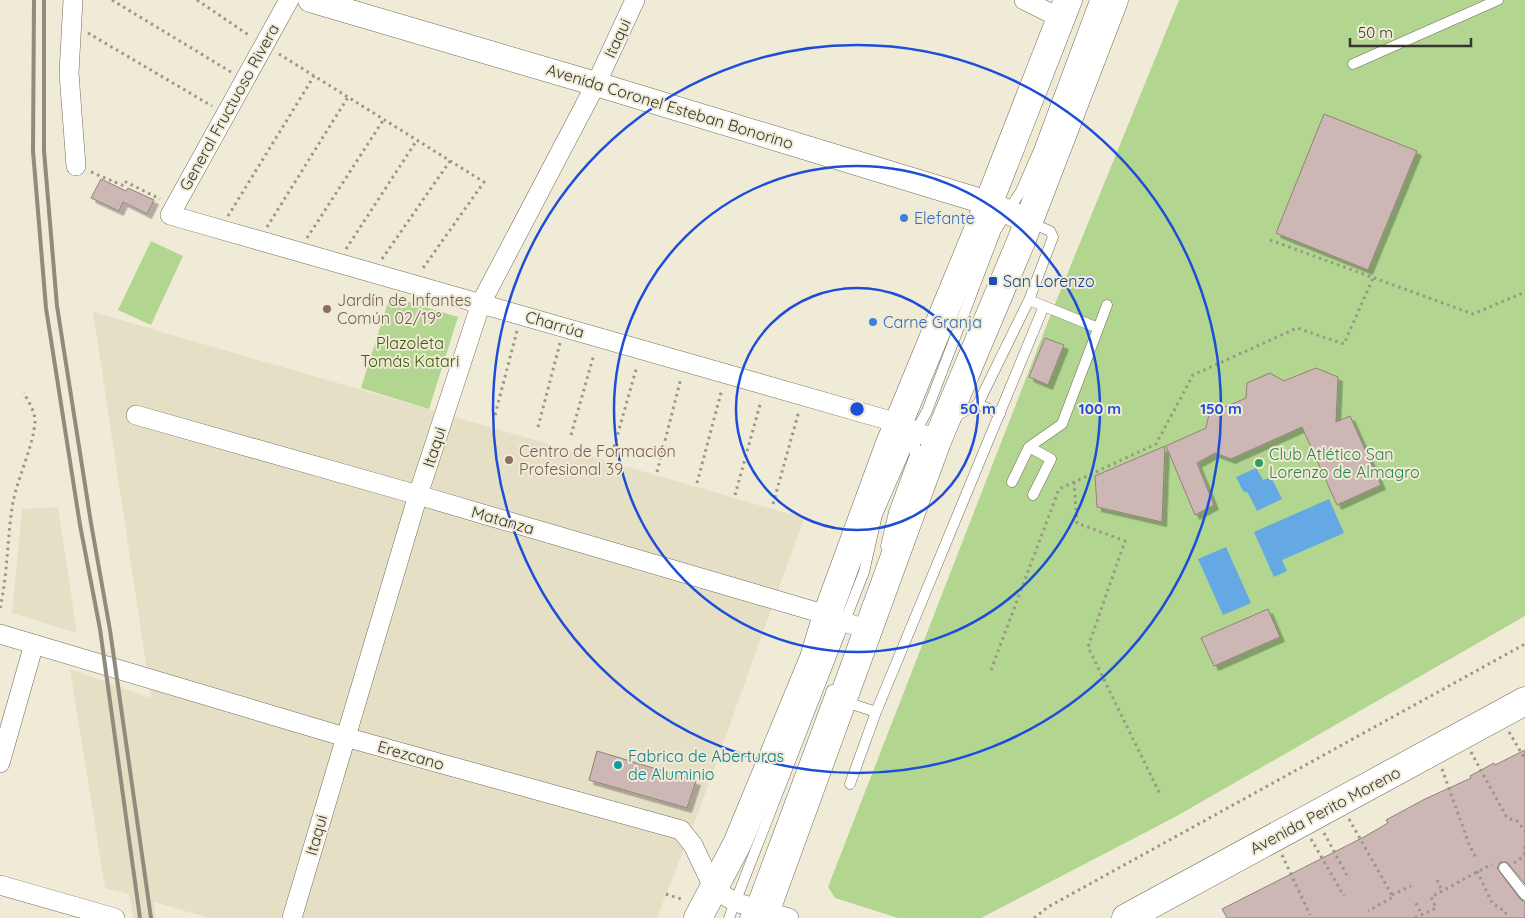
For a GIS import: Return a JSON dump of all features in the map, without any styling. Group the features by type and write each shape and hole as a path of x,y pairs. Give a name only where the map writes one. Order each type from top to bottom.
{"main road":[{"path":"749,910 838,691 851,625 924,429 1087,5"},
{"path":"749,910 737,844 814,658 851,625 924,429 1087,5"},
{"name":"Avenida Perito Moreno","path":"1126,918 1525,701"},
{"name":"Avenida Perito Moreno","path":"1155,918 1516,722"},
{"path":"698,918 749,910"}],"street":[{"path":"74,0 68,73 76,166"},
{"name":"General Fructuoso Rivera","path":"172,210 289,0"},
{"name":"Avenida Coronel Esteban Bonorino","path":"310,0 596,84 1008,212"},
{"name":"Itaqui","path":"292,918 418,495 481,303 596,84 635,0"},
{"path":"1024,0 1087,5"},
{"name":"Charrúa","path":"172,210 220,229 924,429"},
{"name":"Matanza","path":"136,415 418,495 851,625"},
{"name":"Erezcano","path":"0,634 345,737 681,830 749,910"},
{"path":"0,763 34,644"},
{"path":"0,886 115,918"}],"lane":[{"path":"1353,64 1498,0"},
{"path":"851,625 878,515 905,451 924,429 961,415 978,404 1029,300 1053,237 1050,231 1008,212"},
{"path":"1029,300 1098,328"},
{"path":"1012,482 1029,447 1062,424 1107,305"},
{"path":"850,784 876,712 1044,306"},
{"path":"978,404 1000,414"},
{"path":"882,558 894,512 924,429"},
{"path":"1029,447 1051,459 1033,495"},
{"path":"851,625 844,596 870,546"},
{"path":"838,691 876,712"},
{"path":"1504,868 1525,895"}],"path":[{"path":"112,0 244,80"},
{"path":"197,0 264,45 484,182 412,283"},
{"path":"72,24 226,114"},
{"path":"220,229 314,76"},
{"path":"258,240 348,97"},
{"path":"299,251 384,119"},
{"path":"338,262 417,140"},
{"path":"373,272 450,161"},
{"path":"76,166 124,186 126,182 172,210"},
{"path":"1270,240 1473,314 1525,292"},
{"path":"991,670 1059,489 1156,444 1193,375 1297,328 1344,344 1373,278"},
{"path":"495,415 522,315"},
{"path":"538,427 565,327"},
{"path":"571,435 598,337"},
{"path":"614,447 641,349"},
{"path":"657,472 686,362"},
{"path":"697,483 727,374"},
{"path":"735,495 766,385"},
{"path":"0,608 5,584 8,532 35,419 24,393"},
{"path":"773,504 803,396"},
{"path":"1074,482 1077,523 1125,541 1088,647 1160,794"},
{"path":"1034,918 1048,907 1525,644"},
{"path":"1516,722 1525,759"},
{"path":"1468,748 1507,818 1517,822 1525,831"},
{"path":"1440,763 1469,844 1476,858"},
{"path":"1346,814 1392,895"},
{"path":"1315,831 1349,879"},
{"path":"1315,831 1344,896"},
{"path":"1415,918 1436,908 1431,897 1491,863 1496,871 1504,868 1524,856 1525,846"},
{"path":"1280,850 1310,915"},
{"path":"1476,871 1492,904 1506,912 1504,918"},
{"path":"1437,880 1442,891"},
{"path":"1368,911 1393,897 1392,895 1411,886"},
{"path":"1416,903 1422,915"}],"shaded area":[{"path":"93,312 804,518 699,811 657,918 209,918 154,902 156,918 133,918 129,894 105,888 70,669 151,698"},
{"path":"58,507 77,633 12,613 22,509"}],"green space":[{"name":"Club Atlético San Lorenzo de Almagro","path":"1179,0 1525,0 1525,616 1175,817 981,918 898,918 835,898 828,887 1053,309"},
{"path":"151,241 183,256 151,325 118,310"},
{"name":"Plazoleta Tomás Katari","path":"390,296 458,317 429,409 361,388"}],"water":[{"path":"1256,468 1263,480 1271,477 1282,499 1257,511 1248,493 1243,491 1236,477"},
{"path":"1329,499 1344,533 1282,560 1287,571 1274,577 1254,532"},
{"path":"1226,547 1251,603 1223,615 1198,559"}],"building":[{"path":"1324,114 1417,151 1368,270 1276,233"},
{"path":"101,179 126,191 128,188 154,200 147,214 123,202 119,211 91,198"},
{"path":"1045,338 1064,345 1048,385 1029,377"},
{"path":"1316,368 1338,377 1336,422 1350,416 1381,485 1337,505 1302,427 1231,459 1215,453 1197,463 1214,505 1195,515 1166,446 1206,428 1209,414 1246,398 1247,383 1270,373 1284,381"},
{"path":"1165,446 1162,522 1097,507 1095,476"},
{"path":"1268,609 1280,637 1214,666 1201,638"},
{"path":"1525,750 1525,884 1507,862 1500,862 1497,868 1520,899 1525,902 1525,918 1227,918 1222,909 1364,837 1388,823 1386,820 1423,800 1471,778 1470,776 1494,763 1495,765"},
{"name":"Fabrica de Aberturas de Aluminio","path":"597,751 696,781 687,808 589,780"}],"railway":[{"path":"34,0 33,151 46,308 80,525 100,629 140,918"},
{"path":"44,0 44,151 57,306 110,630 151,918"}],"place":[{"name":"Elefante","path":"904,218"},
{"name":"San Lorenzo","path":"993,281"},
{"name":"Jardín de Infantes Común 02/19°","path":"327,309"},
{"name":"Carne Granja","path":"873,322"},
{"name":"Centro de Formación Profesional 39","path":"509,460"},
{"name":"Club Atlético San Lorenzo de Almagro","path":"1259,463"},
{"name":"Fabrica de Aberturas de Aluminio","path":"618,765"}]}
